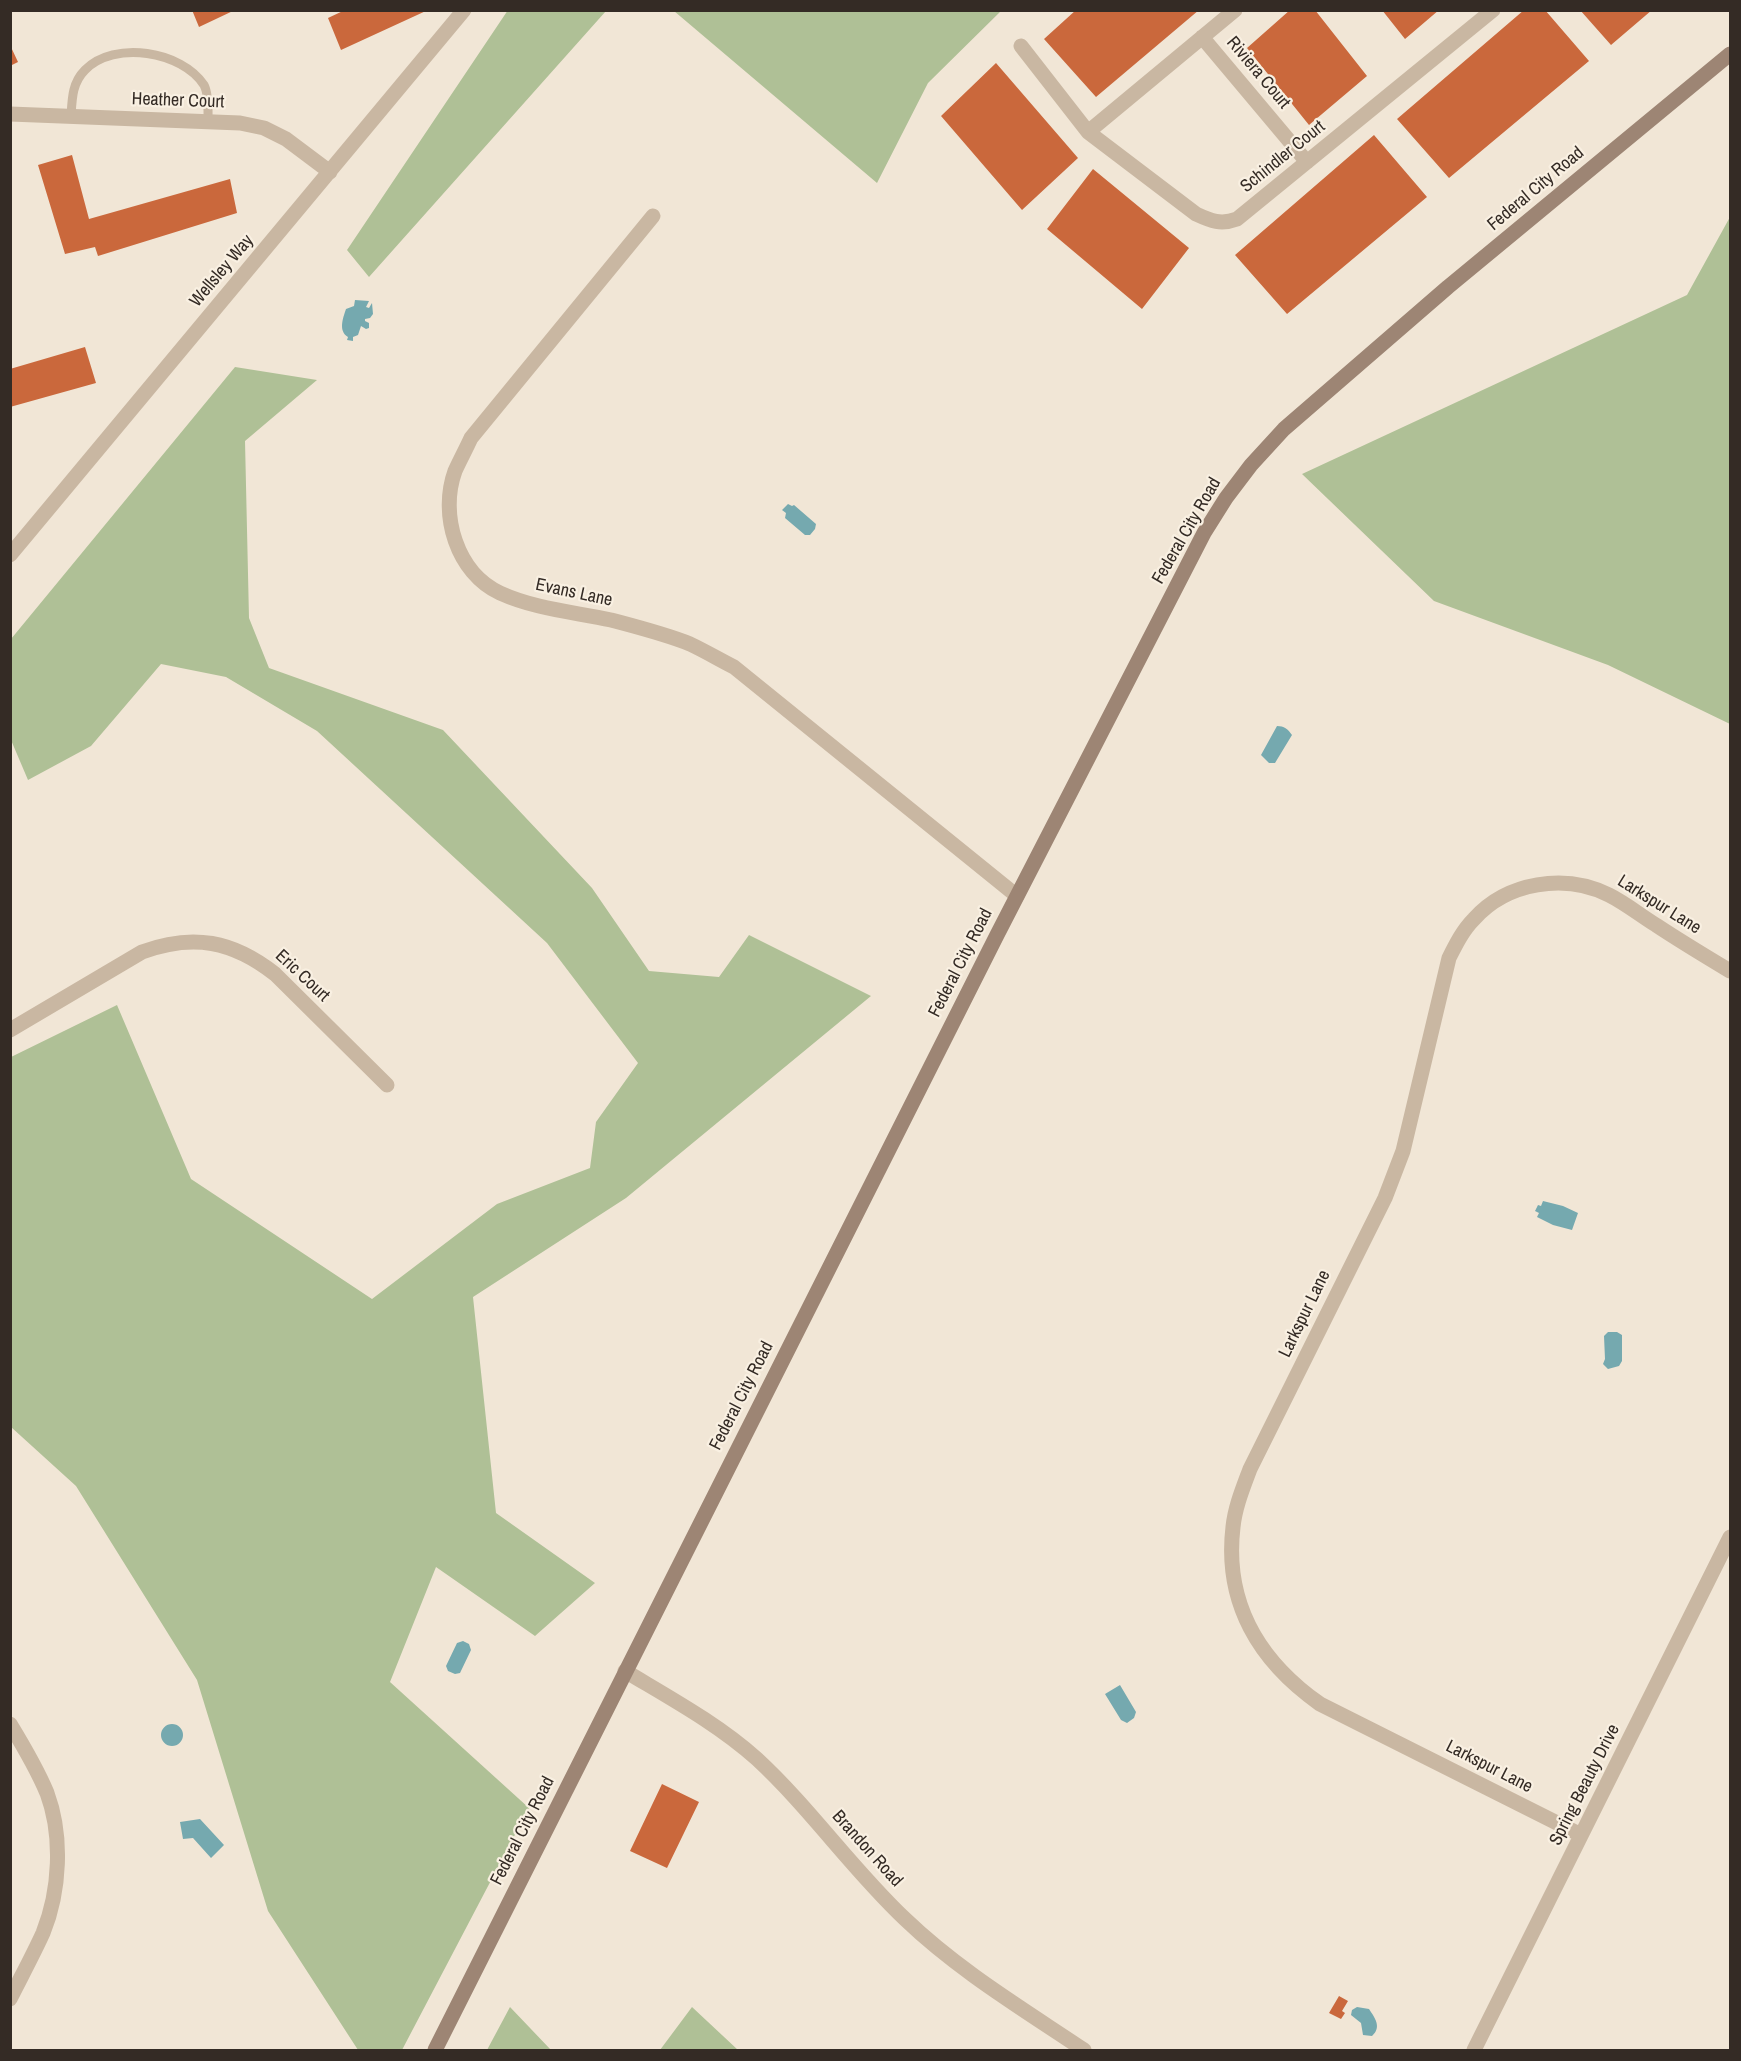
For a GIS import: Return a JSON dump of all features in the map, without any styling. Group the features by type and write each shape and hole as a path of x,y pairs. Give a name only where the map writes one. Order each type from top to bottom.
{"street":[{"name":"Wellsley Way","path":"10,555 464,10"},
{"path":"1088,132 1234,10"},
{"name":"Schindler Court","path":"1021,46 1088,132 1196,214 1224,224 1237,219 1493,10"},
{"name":"Riviera Court","path":"1202,37 1307,162"},
{"name":"Federal City Road","path":"435,2050 624,1671 1017,896 1204,533 1226,498 1251,465 1284,429 1448,287 1731,54"},
{"name":"Heather Court","path":"10,114 240,123 264,128 286,139 330,172"},
{"name":"Evans Lane","path":"653,216 471,438 455,472 451,491 450,510 454,538 461,556 484,583 499,593 532,605 611,621 669,637 689,644 734,668 1017,896"},
{"name":"Larkspur Lane","path":"1581,1835 1320,1704 1297,1688 1274,1666 1256,1640 1243,1612 1235,1585 1232,1554 1233,1526 1239,1498 1250,1469 1385,1198 1402,1151 1449,958 1461,935 1474,918 1492,902 1511,892 1534,885 1560,882 1585,886 1609,895 1731,971"},
{"name":"Eric Court","path":"10,1030 142,952 160,945 185,941 212,942 234,948 275,974 387,1085"},
{"name":"Spring Beauty Drive","path":"1474,2050 1731,1537"},
{"name":"Brandon Road","path":"624,1671 711,1724 755,1758 795,1797 862,1876 906,1920 953,1960 1084,2050"},
{"path":"10,1724 34,1764 48,1796 56,1829 57,1864 53,1898 43,1931 10,1999"}],"lane":[{"path":"71,117 73,87 85,69 102,59 119,54 138,53 156,54 189,69 206,87 208,121"}],"green space":[{"path":"508,10 606,11 369,277 347,250"},
{"path":"674,11 1001,11 928,83 877,183"},
{"path":"1730,217 1730,724 1608,665 1434,601 1302,474 1687,295"},
{"path":"235,367 317,380 245,441 249,618 269,668 443,730 592,888 649,971 719,977 749,935 871,996 626,1198 473,1297 496,1513 595,1583 535,1636 436,1567 390,1682 529,1808 402,2050 358,2050 268,1911 197,1680 76,1486 11,1427 11,1057 117,1005 191,1179 372,1299 497,1204 590,1168 596,1122 638,1063 547,943 317,731 226,677 161,664 91,746 28,780 11,740 11,639"},
{"path":"510,2007 551,2050 487,2050"},
{"path":"692,2007 738,2050 660,2050"}],"water":[{"path":"355,300 369,301 366,307 369,308 372,303 373,314 370,318 365,319 369,323 369,328 361,326 358,335 353,337 353,341 347,340 348,337 343,331 342,324 346,309 354,306"},
{"path":"788,504 794,505 816,524 810,535 805,535 785,518 786,513 782,510"},
{"path":"1277,726 1286,728 1292,735 1275,763 1269,763 1261,755"},
{"path":"1543,1201 1578,1213 1572,1230 1553,1225 1537,1217 1539,1213 1535,1211"},
{"path":"1608,1332 1617,1332 1622,1335 1622,1361 1619,1366 1608,1369 1603,1364 1605,1359 1604,1336"},
{"path":"463,1641 469,1644 471,1650 460,1673 455,1674 448,1671 446,1666 457,1643"},
{"path":"1120,1685 1136,1712 1134,1718 1127,1723 1121,1720 1105,1694"},
{"path":"168,1724 176,1724 183,1731 183,1739 176,1746 168,1746 161,1739 161,1731"},
{"path":"200,1819 224,1845 211,1858 193,1838 183,1839 180,1822"},
{"path":"1357,2007 1369,2009 1375,2019 1377,2029 1372,2036 1363,2035 1361,2023 1351,2015 1352,2010"}],"building":[{"path":"192,10 235,10 199,27"},
{"path":"345,10 428,10 341,50 328,18"},
{"path":"1076,10 1199,10 1096,97 1044,39"},
{"path":"1290,10 1315,10 1367,76 1309,125 1247,48"},
{"path":"1382,10 1439,10 1405,39"},
{"path":"1524,10 1545,10 1589,61 1449,178 1397,119"},
{"path":"1580,10 1652,10 1611,45"},
{"path":"10,45 18,62 10,66"},
{"path":"996,63 1078,158 1022,210 941,116"},
{"path":"1374,135 1427,197 1287,314 1235,255"},
{"path":"72,155 89,219 230,179 237,213 98,256 95,247 65,254 38,165"},
{"path":"1093,169 1189,248 1142,309 1047,229"},
{"path":"85,347 96,383 10,407 10,369"},
{"path":"662,1784 699,1802 667,1868 630,1851"},
{"path":"1339,1996 1348,2001 1342,2011 1345,2013 1341,2019 1329,2013"}]}
